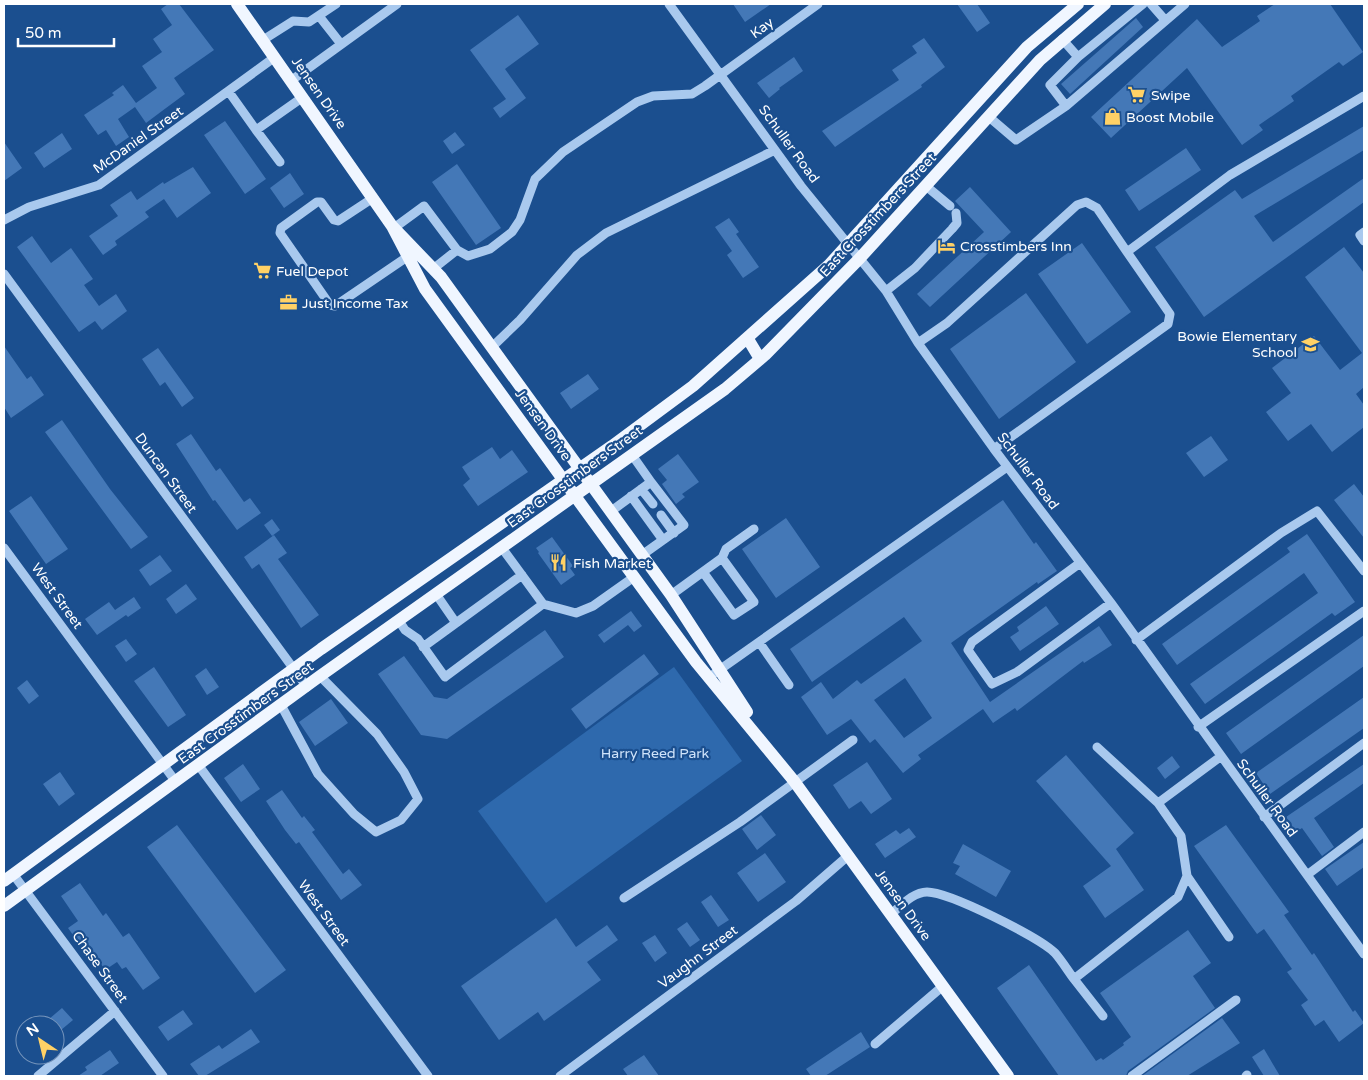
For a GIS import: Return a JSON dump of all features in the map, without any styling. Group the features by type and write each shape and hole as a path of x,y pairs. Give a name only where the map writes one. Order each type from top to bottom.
{"main road":[{"name":"Jensen Drive","path":"237,4 292,80 393,227 425,289 634,577 709,677 772,752 849,855 1008,1076"},
{"name":"East Crosstimbers Street","path":"9,878 386,603 693,386 829,265 1026,47 1078,4"},
{"name":"East Crosstimbers Street","path":"4,906 199,766 320,676 725,389 760,359 860,258 1062,39 1105,4"},
{"path":"973,105 989,117"},
{"name":"Jensen Drive","path":"393,227 433,269 460,303 591,484 671,595 772,752"},
{"path":"444,314 460,303"},
{"path":"748,339 760,359"},
{"path":"386,603 398,621"}],"street":[{"path":"263,40 293,20 309,22 336,4"},
{"path":"292,80 397,4"},
{"name":"Schuller Road","path":"669,4 775,150 886,291 918,343 994,449 1111,603 1198,727 1364,954"},
{"name":"Kay","path":"457,250 468,256 490,249 512,232 520,220 535,179 563,152 636,102 653,96 692,94 818,4"},
{"path":"1066,106 1050,85 1078,57 1143,4"},
{"path":"1151,4 1165,20"},
{"path":"989,117 1016,140 1066,106 1185,4"},
{"path":"319,16 341,44"},
{"path":"1062,39 1078,57"},
{"name":"McDaniel Street","path":"4,220 36,204 99,185 230,92 275,57"},
{"path":"230,92 280,162"},
{"path":"1127,252 1230,175 1364,96"},
{"path":"256,130 303,97"},
{"path":"492,347 520,320 577,255 606,233 775,150"},
{"path":"886,291 914,268 957,223 953,209 926,186"},
{"path":"373,198 338,221 334,220 321,202 317,202 281,228 280,233 330,305 335,306 408,257"},
{"path":"918,343 947,323 1077,205 1086,202 1097,208 1170,314 1168,324 994,449"},
{"path":"393,227 424,206 457,250 433,269"},
{"path":"1364,232 1360,235 1364,241"},
{"name":"Duncan Street","path":"4,274 307,687"},
{"path":"632,455 684,525 642,555"},
{"path":"709,677 1007,467"},
{"path":"610,512 651,482"},
{"path":"641,489 653,504"},
{"path":"631,496 663,540"},
{"path":"1136,640 1281,533 1317,511 1364,571"},
{"path":"661,515 674,532"},
{"path":"671,595 722,558 726,549 754,529"},
{"path":"502,548 543,604 576,613 593,606 634,577"},
{"name":"West Street","path":"5,552 176,782"},
{"path":"703,572 734,615 754,602 722,558"},
{"path":"1080,563 972,642 968,650 992,684 1017,672 1111,603"},
{"path":"423,647 522,575"},
{"path":"436,594 456,623"},
{"path":"398,621 423,647 445,677 543,604"},
{"path":"1198,727 1364,611"},
{"path":"759,642 789,685"},
{"path":"281,706 318,774 354,814 376,832 401,820 418,799 404,772 377,734 320,676"},
{"path":"624,898 740,822 853,740"},
{"path":"1264,817 1364,743"},
{"path":"1097,747 1158,803 1181,836 1187,876 1230,937"},
{"path":"1158,803 1220,757"},
{"name":"West Street","path":"199,766 428,1076"},
{"path":"1306,875 1364,832"},
{"name":"Vaughn Street","path":"560,1076 796,901 849,855"},
{"path":"1074,979 1178,897 1187,876"},
{"name":"Chase Street","path":"9,878 26,890 163,1076"},
{"path":"891,914 912,897 925,892 942,894 1031,936 1055,953 1103,1016"},
{"path":"875,1044 943,986"},
{"path":"1132,1076 1236,1000"},
{"path":"38,1076 115,1011"}],"green space":[{"name":"Harry Reed Park","path":"674,667 742,761 546,903 478,811"}],"building":[{"path":"168,4 179,4 214,50 174,78 185,94 146,123 135,107 118,119 129,137 116,146 106,130 98,135 84,115 114,95 112,93 123,85 136,103 157,88 142,66 162,52 153,39 172,25 161,9"},
{"path":"733,4 771,4 745,22"},
{"path":"957,4 977,4 990,23 977,32"},
{"path":"1275,4 1330,4 1363,52 1343,66 1339,62 1291,96 1294,101 1259,125 1263,130 1242,145 1187,68 1111,138 1091,117 1197,19 1222,47 1260,21 1257,16"},
{"path":"518,15 539,44 505,69 526,98 500,118 493,108 506,99 470,50"},
{"path":"1136,18 1143,27 1070,94 1061,84"},
{"path":"924,38 945,67 921,85 922,87 835,147 822,131 899,80 892,70 917,53 912,46"},
{"path":"794,57 803,71 779,88 769,98 757,83"},
{"path":"225,121 266,179 245,194 204,135"},
{"path":"1364,126 1364,150 1254,216 1273,242 1364,178 1364,202 1204,317 1155,247 1235,190 1242,199"},
{"path":"455,132 465,145 452,154 443,141"},
{"path":"62,133 72,149 44,168 34,153"},
{"path":"4,142 22,168 4,181"},
{"path":"1186,148 1201,170 1139,211 1125,190"},
{"path":"457,164 501,228 476,245 432,182"},
{"path":"193,167 211,193 177,218 164,199 145,212 149,217 115,241 117,245 103,255 89,236 118,216 110,205 131,191 137,200 163,182 164,184"},
{"path":"290,173 304,194 284,208 270,188"},
{"path":"970,187 1011,232 930,307 917,294 984,232 955,201"},
{"path":"729,218 739,232 736,234 759,267 743,278 727,255 732,251 715,227"},
{"path":"32,236 51,263 71,248 93,279 84,285 99,306 116,294 127,311 102,330 95,321 79,332 17,247"},
{"path":"1082,243 1131,312 1087,344 1038,274"},
{"name":"Bowie Elementary School","path":"1344,247 1364,273 1364,387 1356,394 1364,405 1364,427 1332,452 1311,424 1288,441 1266,412 1291,393 1272,368 1314,336 1340,370 1362,353 1305,277"},
{"path":"1026,293 1076,362 999,419 950,349"},
{"path":"4,346 27,379 31,376 44,395 11,418 4,407"},
{"path":"158,348 194,398 182,407 165,382 160,386 142,359"},
{"path":"588,374 599,389 571,409 560,393"},
{"path":"62,420 110,489 148,537 131,549 45,432"},
{"path":"191,434 216,471 220,468 244,502 250,498 261,513 237,530 215,500 213,501 176,444"},
{"path":"1211,436 1228,460 1204,477 1186,453"},
{"path":"492,447 500,459 512,450 528,472 478,506 463,485 470,479 462,467"},
{"path":"678,454 699,482 682,494 685,497 676,504 662,484 667,480 658,469"},
{"path":"1354,484 1364,497 1364,538 1334,500"},
{"path":"31,496 68,549 46,564 9,511"},
{"path":"1003,500 1034,544 1036,542 1057,571 1038,584 1037,582 951,643 990,702 1099,626 1112,645 1084,663 1083,661 1017,711 1015,708 993,723 983,709 918,755 921,759 903,773 875,739 870,743 851,719 827,735 801,697 821,682 833,699 857,680 861,684 922,641 904,617 812,682 790,649","holes":["905,678 932,718 904,738 874,700"]},
{"path":"786,518 820,567 776,598 742,549"},
{"path":"272,519 280,530 272,536 264,525"},
{"path":"1307,534 1355,602 1335,616 1332,613 1205,704 1190,684 1318,593 1304,573 1177,665 1162,644 1290,552 1287,548"},
{"path":"274,535 287,553 278,559 319,615 301,628 259,564 252,569 244,557"},
{"name":"Fish Market","path":"552,537 573,566 570,568 575,575 561,585 536,548"},
{"path":"160,555 172,571 150,586 139,570"},
{"path":"186,584 197,599 176,614 166,599"},
{"path":"134,597 141,608 128,617 126,615 97,635 85,619 109,602 115,610"},
{"path":"1046,606 1059,624 1020,651 1010,637 1019,631 1017,627"},
{"path":"631,611 642,626 634,632 628,625 604,643 598,635"},
{"path":"545,630 564,657 447,739 421,735 378,674 404,656 434,697 447,699"},
{"path":"1364,635 1364,666 1241,754 1226,733"},
{"path":"126,639 137,654 126,662 115,646"},
{"path":"644,654 659,674 586,729 571,709"},
{"path":"154,667 186,715 168,727 134,681"},
{"path":"206,668 219,687 207,695 195,676"},
{"path":"27,680 39,696 29,704 17,688"},
{"path":"1364,697 1364,728 1270,794 1256,773"},
{"path":"331,699 348,723 315,746 299,722"},
{"path":"1066,755 1134,833 1116,849 1144,890 1105,918 1083,886 1111,866 1036,781"},
{"path":"1172,756 1180,767 1165,779 1157,768"},
{"path":"867,762 892,799 871,814 861,801 849,809 833,785"},
{"path":"243,764 260,789 241,802 224,778"},
{"path":"1364,764 1364,783 1314,818 1334,847 1322,856 1302,828 1296,832 1286,817"},
{"path":"60,772 75,794 59,806 43,784"},
{"path":"282,790 302,818 304,816 315,830 312,832 343,874 349,869 362,885 341,900 299,842 296,844 285,830 266,801"},
{"path":"761,815 776,835 757,850 742,829"},
{"path":"177,825 286,970 255,993 147,847"},
{"path":"1226,825 1289,912 1284,915 1312,955 1314,953 1353,1012 1355,1010 1364,1023 1339,1042 1324,1020 1315,1026 1301,1005 1308,1000 1287,972 1292,969 1264,929 1257,934 1194,846"},
{"path":"909,828 916,837 885,858 875,844 896,830 900,834"},
{"path":"1364,842 1364,867 1337,886 1325,869"},
{"path":"963,844 1011,871 996,897 955,874 960,866 953,863"},
{"path":"765,853 786,882 758,902 737,873"},
{"path":"80,883 103,916 106,913 123,937 129,933 160,978 143,990 126,967 122,969 117,962 105,970 93,952 88,956 68,928 78,921 61,896"},
{"path":"711,895 729,920 718,927 701,902"},
{"path":"556,918 576,947 607,925 618,940 587,962 601,980 544,1021 538,1012 499,1040 461,986"},
{"path":"687,922 700,940 690,947 677,929"},
{"path":"1188,930 1211,963 1193,976 1215,1008 1128,1071 1126,1076 1059,1076 997,988 1029,965 1096,1061 1101,1058 1103,1060 1124,1045 1123,1043 1131,1037 1100,993"},
{"path":"655,935 667,953 655,962 642,943"},
{"path":"62,1008 73,1020 65,1027 65,1015 54,1015"},
{"path":"183,1010 193,1024 168,1041 158,1027"},
{"path":"1222,1018 1240,1043 1187,1076 1142,1076"},
{"path":"251,1029 260,1042 205,1076 199,1076 190,1064 219,1045 222,1049"},
{"path":"861,1032 870,1047 825,1076 811,1076 806,1069"},
{"path":"1264,1049 1280,1076 1264,1076 1252,1057"},
{"path":"110,1050 119,1063 100,1076 78,1076 87,1070 85,1067"},
{"path":"644,1055 659,1076 628,1076 623,1069"}],"place":[{"name":"Swipe","path":"1137,95"},
{"name":"Boost Mobile","path":"1112,117"},
{"name":"Crosstimbers Inn","path":"946,246"},
{"name":"Fuel Depot","path":"262,271"},
{"name":"Just Income Tax","path":"288,303"},
{"name":"Bowie Elementary School","path":"1311,344"},
{"name":"Fish Market","path":"559,563"}]}
